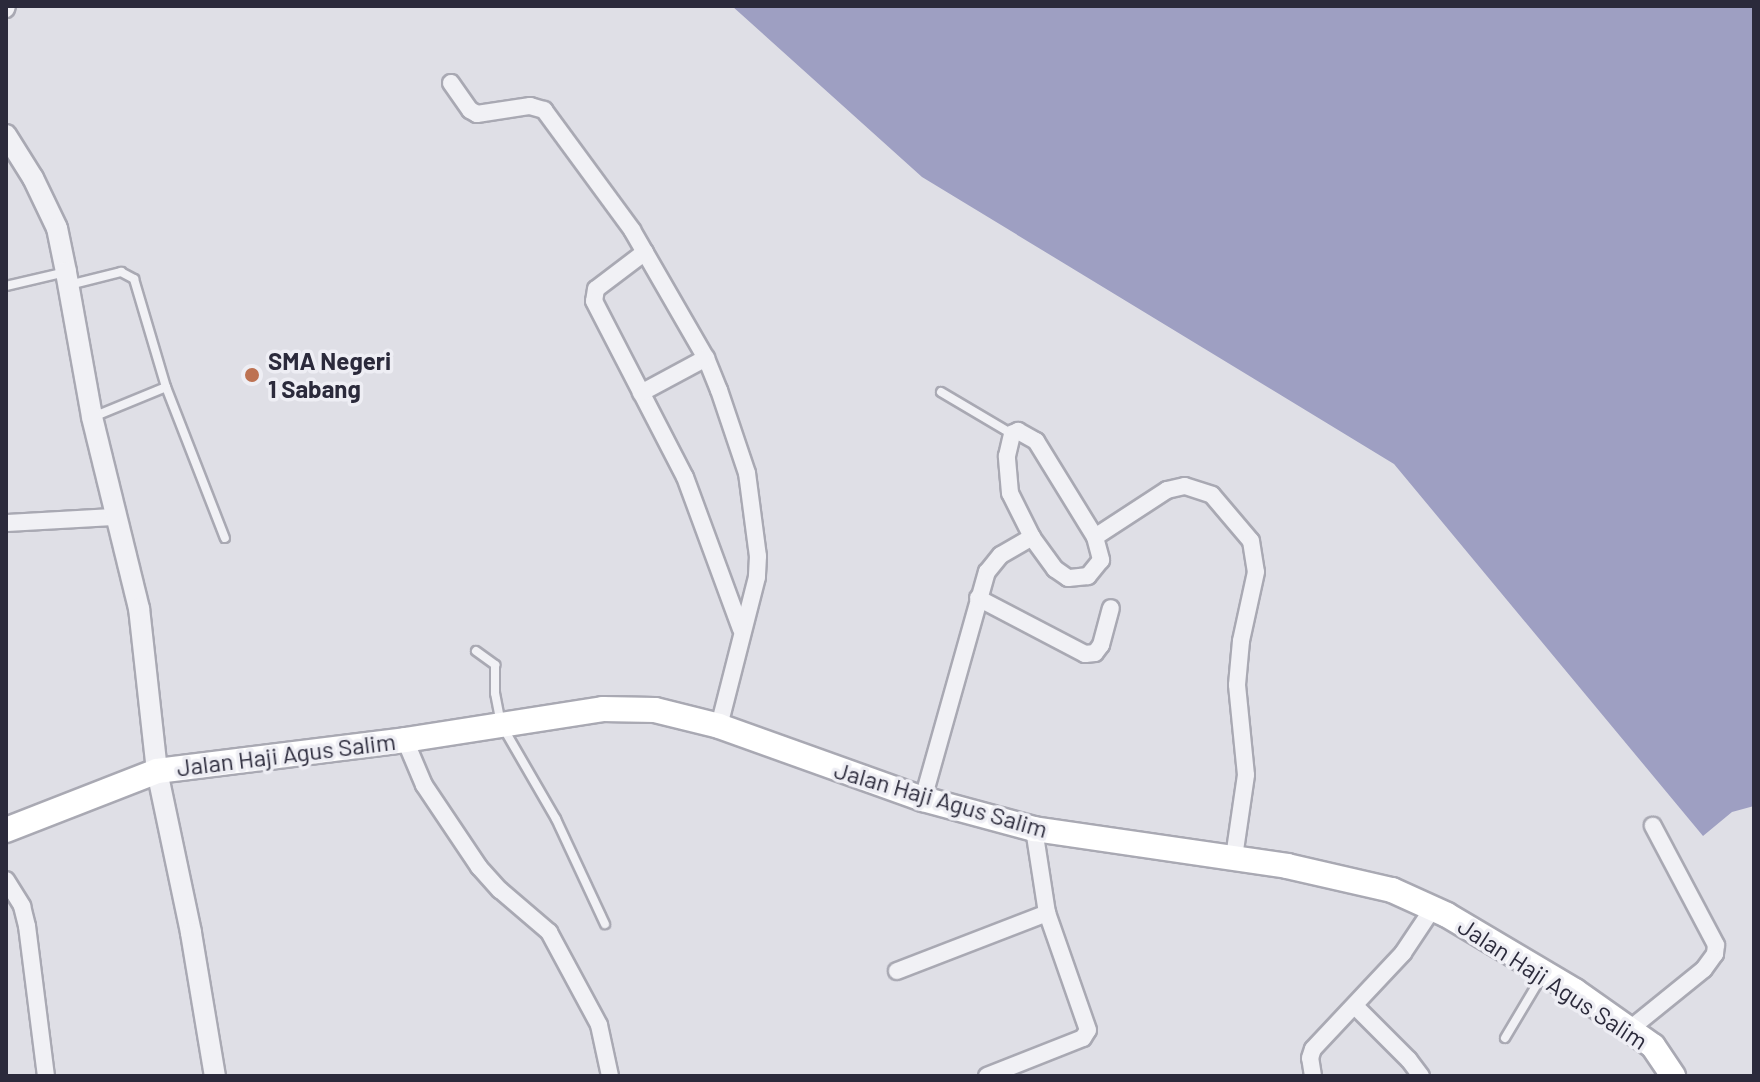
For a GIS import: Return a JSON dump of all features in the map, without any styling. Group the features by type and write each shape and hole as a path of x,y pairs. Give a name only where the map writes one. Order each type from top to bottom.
{"main road":[{"name":"Jalan Haji Agus Salim","path":"6,830 157,771 633,708 719,726 923,799 1034,829 1234,857 1362,881 1433,908 1544,972 1630,1029 1661,1054 1673,1076"}],"street":[{"path":"451,83 470,110 477,114 530,106 544,110 645,252 706,358 739,446 753,504 757,577 741,629 719,726"},
{"path":"6,135 33,178 57,228 92,417 114,517 139,608 157,771 191,933 215,1076"},
{"path":"645,252 603,283 594,295 690,490 741,629"},
{"path":"641,393 706,358"},
{"path":"1025,432 1036,441 1095,537 1101,553 1098,568 1088,576 1073,579 1060,574 1032,537 1007,482 1012,434 1025,432"},
{"path":"1095,537 1157,495 1185,486 1212,495 1251,541 1256,572 1241,641 1237,685 1246,775 1234,857"},
{"path":"6,523 114,517"},
{"path":"923,799 978,598 993,563 1032,537"},
{"path":"978,598 1085,654 1095,653 1101,645 1111,608"},
{"path":"405,740 424,785 479,867 549,932 599,1025 610,1076"},
{"path":"1630,1029 1704,969 1715,954 1716,945 1653,826"},
{"path":"987,1076 1079,1040 1088,1030 1047,913 1034,829"},
{"path":"6,880 22,906 27,926 46,1076"},
{"path":"1313,1076 1310,1058 1313,1049 1403,953 1433,908"},
{"path":"897,971 1047,913"},
{"path":"1355,1006 1421,1076"}],"lane":[{"path":"6,286 121,272 134,279 166,387 225,538"},
{"path":"92,417 166,387"},
{"path":"941,392 1012,434"},
{"path":"476,651 495,665 495,693 501,724 556,819 605,924"},
{"path":"1505,1038 1544,972"}],"water":[{"path":"732,6 1754,6 1754,806 1732,812 1703,836 1394,464 922,177"}],"place":[{"name":"SMA Negeri 1 Sabang","path":"252,375"}]}
